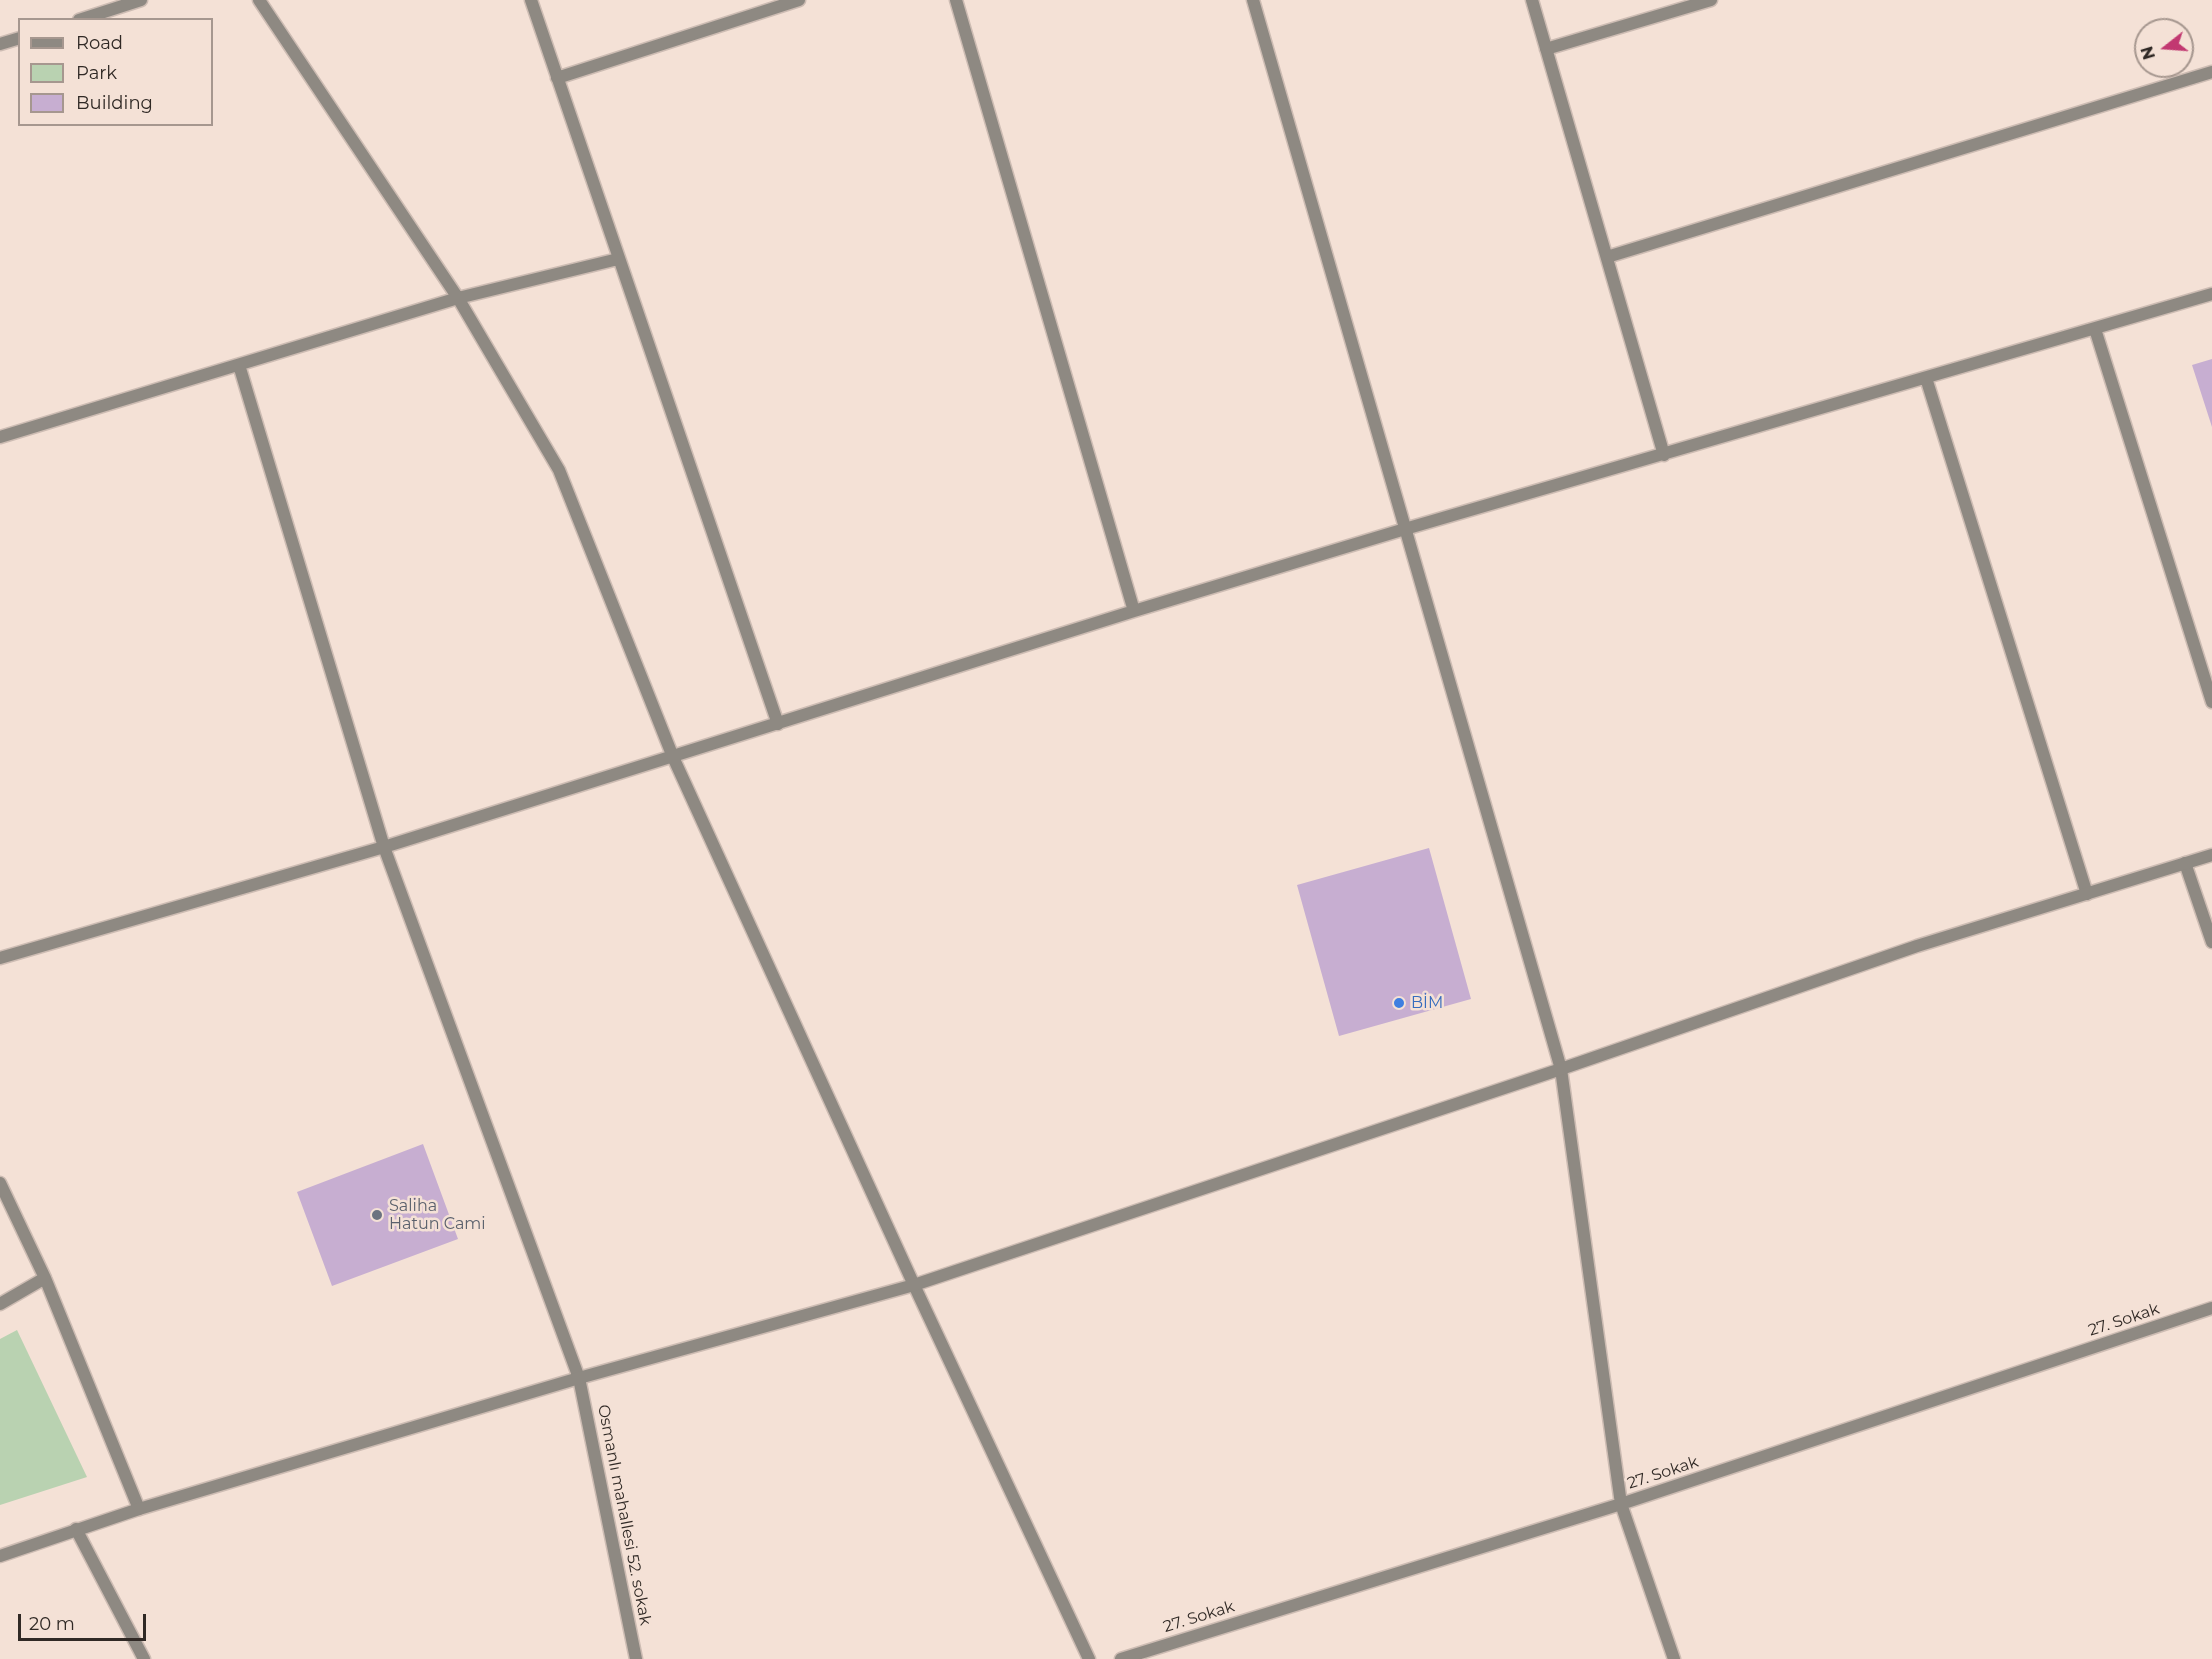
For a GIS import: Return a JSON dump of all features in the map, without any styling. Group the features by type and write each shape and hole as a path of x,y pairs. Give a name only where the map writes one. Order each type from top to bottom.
{"street":[{"path":"85,18 141,0"},
{"path":"260,0 458,298 559,470 673,757 914,1285 1089,1659"},
{"path":"531,0 778,724"},
{"path":"557,78 799,0"},
{"path":"956,0 1134,611"},
{"path":"1253,0 1561,1069 1621,1504 1674,1659"},
{"path":"1532,0 1664,454"},
{"path":"1546,49 1712,0"},
{"path":"0,44 18,39"},
{"path":"1607,257 2212,72"},
{"path":"0,437 458,298 618,259"},
{"path":"0,958 384,847 1134,611 1405,529 2212,294"},
{"path":"2095,328 2212,702"},
{"name":"Osmanlı mahallesi 52. sokak","path":"239,365 384,847 579,1378 636,1659"},
{"path":"1926,378 2087,894"},
{"path":"0,1556 139,1509 579,1378 914,1285 1561,1069 1917,946 2212,855"},
{"path":"2186,863 2212,942"},
{"path":"0,1183 45,1278 139,1509"},
{"path":"0,1304 45,1278"},
{"name":"27. Sokak","path":"1121,1659 1621,1504 2212,1308"},
{"path":"76,1529 144,1659"}],"green space":[{"path":"17,1330 87,1477 0,1505 0,1339"}],"building":[{"path":"2212,359 2212,427 2192,365"},
{"path":"1429,848 1471,999 1339,1036 1297,885"},
{"name":"Saliha Hatun Cami","path":"423,1144 458,1239 332,1286 297,1192"}],"place":[{"name":"BİM","path":"1399,1003"},
{"name":"Saliha Hatun Cami","path":"377,1215"}]}
